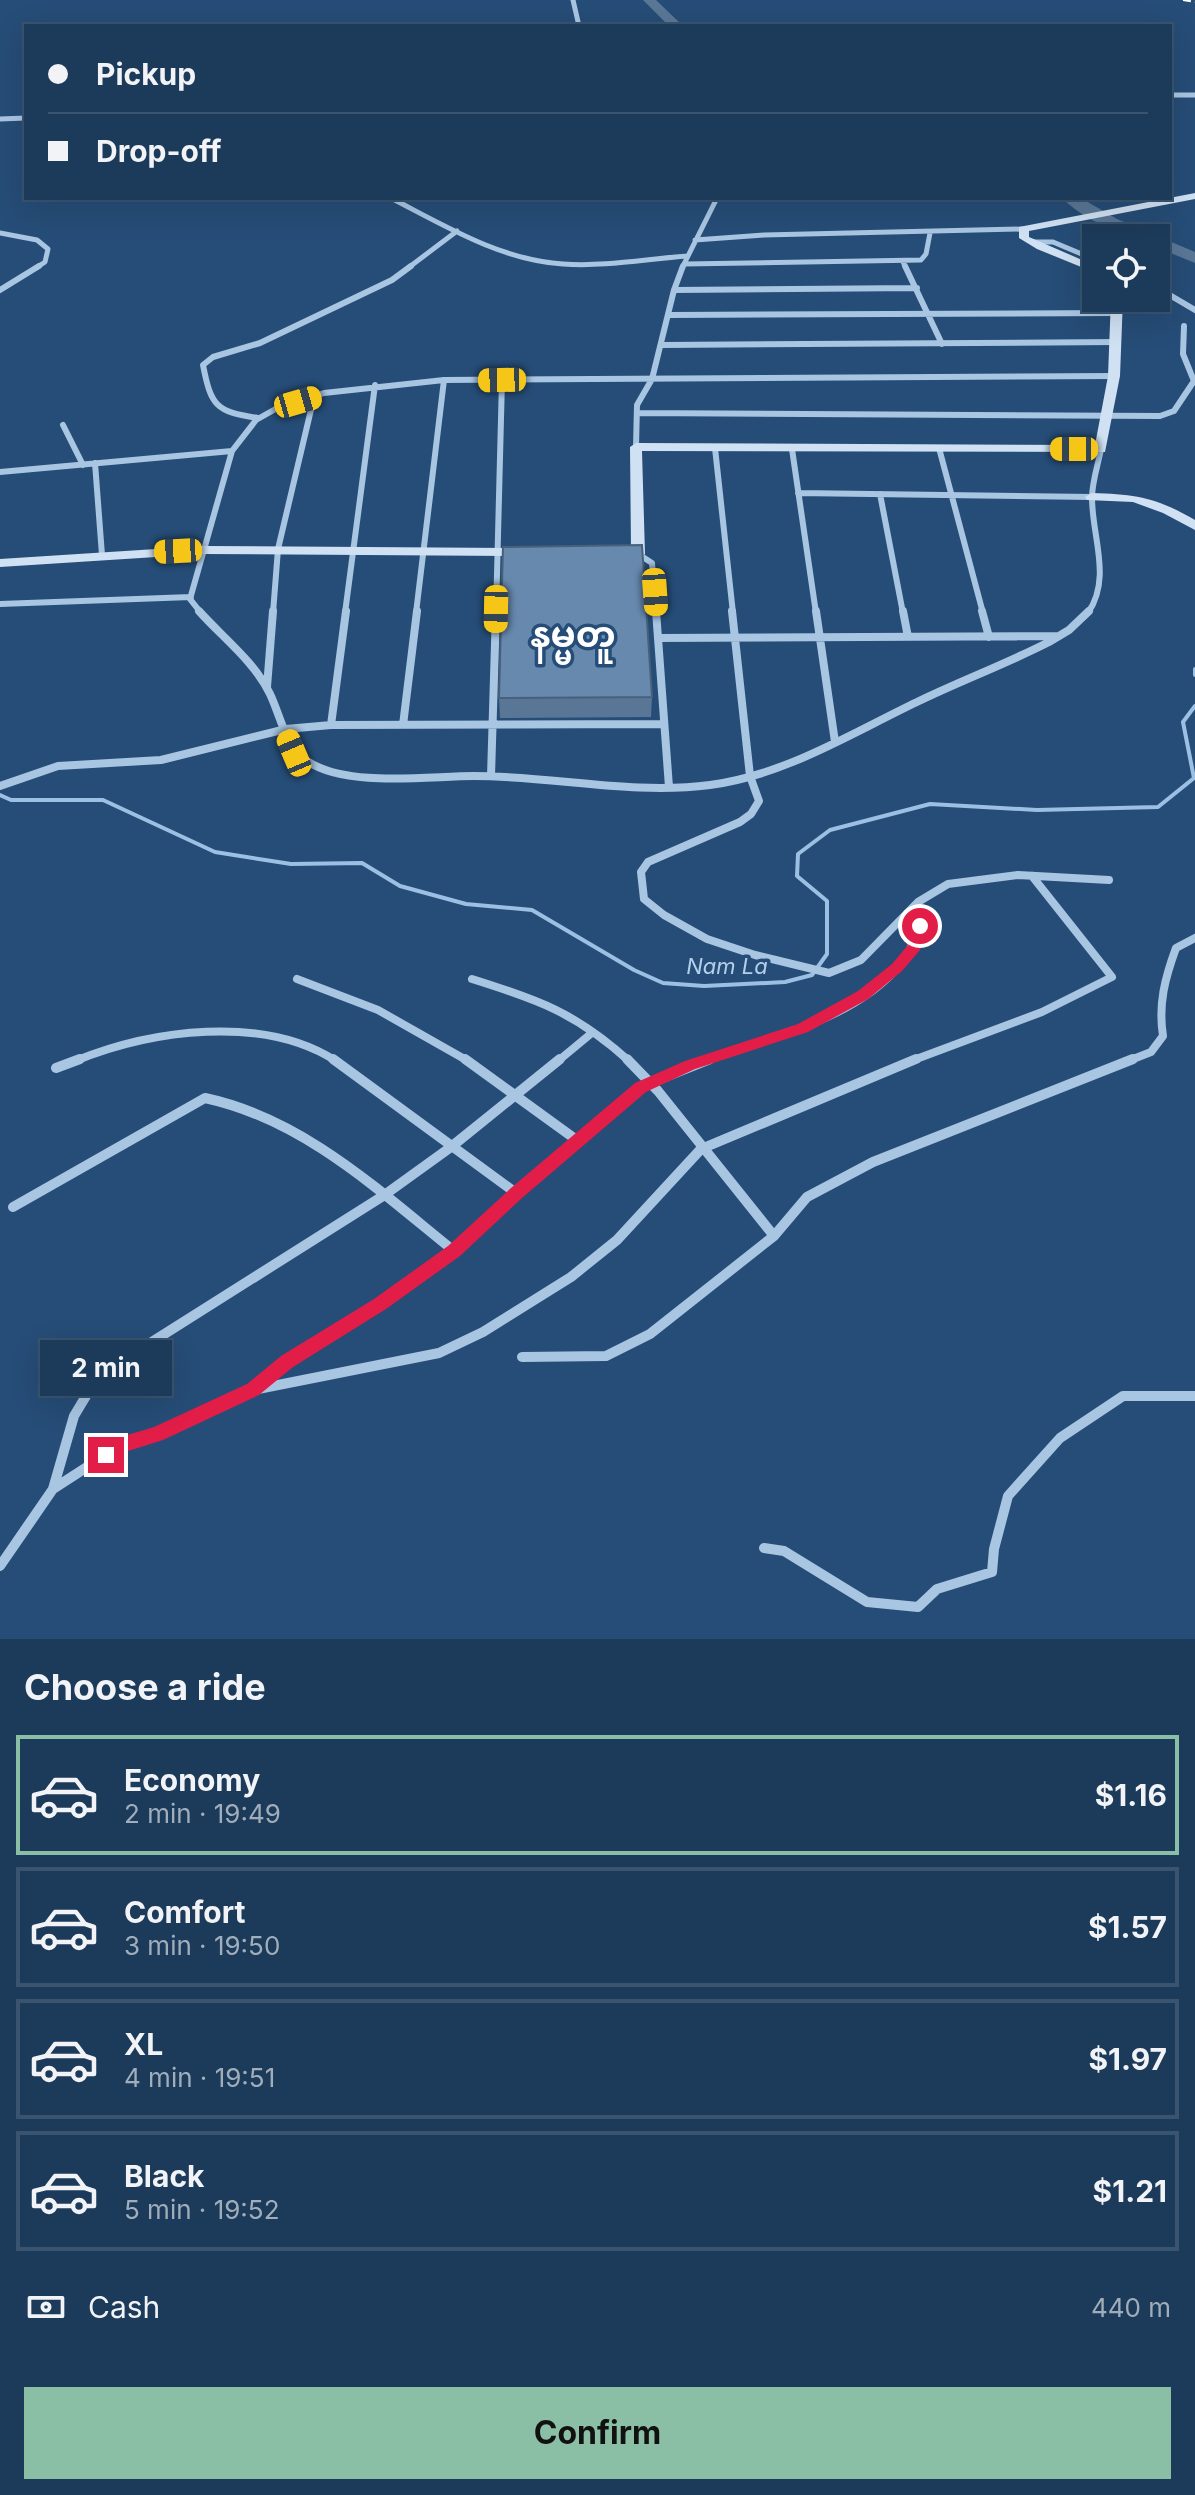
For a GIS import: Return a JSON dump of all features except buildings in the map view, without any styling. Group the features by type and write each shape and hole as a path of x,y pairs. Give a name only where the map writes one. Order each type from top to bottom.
{"main road":[{"path":"1172,200 1195,196"},
{"path":"1082,264 1024,238 1028,227 1170,200"},
{"path":"607,554 638,554 636,447 1101,449 1114,376 1117,342 1115,313"},
{"path":"1092,497 1134,498 1168,510 1195,526"},
{"path":"0,563 203,550 528,552"}],"street":[{"path":"573,0 579,24"},
{"path":"1172,95 1195,95"},
{"path":"0,119 24,118"},
{"path":"395,200 457,231 517,255 565,264 685,260 903,262 921,260 926,254 930,233"},
{"path":"636,447 637,405 652,379 674,290 685,260 716,200"},
{"path":"695,240 780,234 930,233 1028,227"},
{"path":"258,418 230,414 217,408 209,398 203,365 213,357 260,343 392,280 457,231"},
{"path":"0,233 37,240 48,249 45,262 0,290"},
{"path":"1032,242 1053,242 1082,254"},
{"path":"903,262 930,313 942,344"},
{"path":"674,290 917,288"},
{"path":"1170,295 1195,310"},
{"path":"669,315 1115,313"},
{"path":"637,413 1149,418 1174,411 1194,381 1179,341 1184,326"},
{"path":"662,345 1117,342"},
{"path":"1185,363 1195,364"},
{"path":"1101,449 1092,497 1100,546 1100,573 1094,604 1081,622 1059,636 835,742 750,776 711,785 669,787 491,776 364,776 314,766 294,753 267,688 244,655 202,617 191,597 232,451 240,436 258,418 282,406 314,397 375,385 444,380 1114,376"},
{"path":"403,725 444,380"},
{"path":"491,776 502,380"},
{"path":"331,725 375,385"},
{"path":"267,688 278,549 314,397"},
{"path":"63,425 83,465"},
{"path":"715,448 750,776 760,796 757,807 734,825 648,862 641,872 640,886 644,899 660,913 705,939 829,973 849,969 867,959 908,913 933,891 949,882 1056,874 1109,880"},
{"path":"939,448 989,637"},
{"path":"792,449 835,742"},
{"path":"0,472 232,451"},
{"path":"95,463 102,555"},
{"path":"798,493 1092,497"},
{"path":"880,494 908,637"},
{"path":"638,554 652,563 669,787"},
{"path":"0,604 191,597"},
{"path":"658,638 1059,636"},
{"path":"0,786 58,766 161,760 286,729 331,725 662,724"},
{"path":"53,1489 121,1445 157,1435 253,1390 439,1353 483,1332 571,1277 617,1240 701,1149 902,1064 1042,1012 1112,977 1032,876"},
{"path":"253,1390 287,1362 380,1304 454,1251 516,1193 649,1083 742,1046 803,1028 863,995 897,967 915,947 920,926 908,913"},
{"path":"522,1357 606,1356 650,1334 774,1236 807,1197 873,1162 1038,1094 1151,1052 1163,1036 1157,1007 1176,948 1195,938"},
{"path":"1184,942 1195,946"},
{"path":"297,979 379,1010 514,1093 578,1141"},
{"path":"472,979 527,997 575,1018 593,1032 649,1083 741,1201 774,1236"},
{"path":"56,1068 94,1053 184,1031 259,1034 321,1051 363,1078 516,1193"},
{"path":"0,1566 53,1489 74,1416 98,1376 383,1196 451,1147 593,1032"},
{"path":"13,1207 205,1098 229,1100 268,1117 318,1147 454,1251"},
{"path":"764,1548 784,1551 867,1602 918,1607 937,1589 992,1572 994,1549 1008,1496 1060,1438 1123,1396 1195,1396"}],"waterway":[{"path":"649,0 675,24"},
{"path":"1073,200 1116,224"},
{"path":"1170,247 1195,258"},
{"name":"Nam La","path":"1195,669 1195,675"},
{"name":"Nam La","path":"0,795 11,800 103,800 215,852 291,864 362,863 400,886 466,904 532,910 634,970 663,983 704,986 785,982 812,975 827,954 827,901 797,876 798,854 830,830 930,804 1037,810 1158,807 1194,778 1183,722 1195,706"}],"railway":[{"path":"1183,0 1195,2"}],"district":[{"name":"နမ္မတူ","path":"573,634"}],"route":[{"path":"106,1455 121,1445 157,1435 253,1390 287,1362 380,1304 454,1251 516,1193 640,1087 742,1046 803,1028 863,995 897,967 915,947 920,926"}]}
